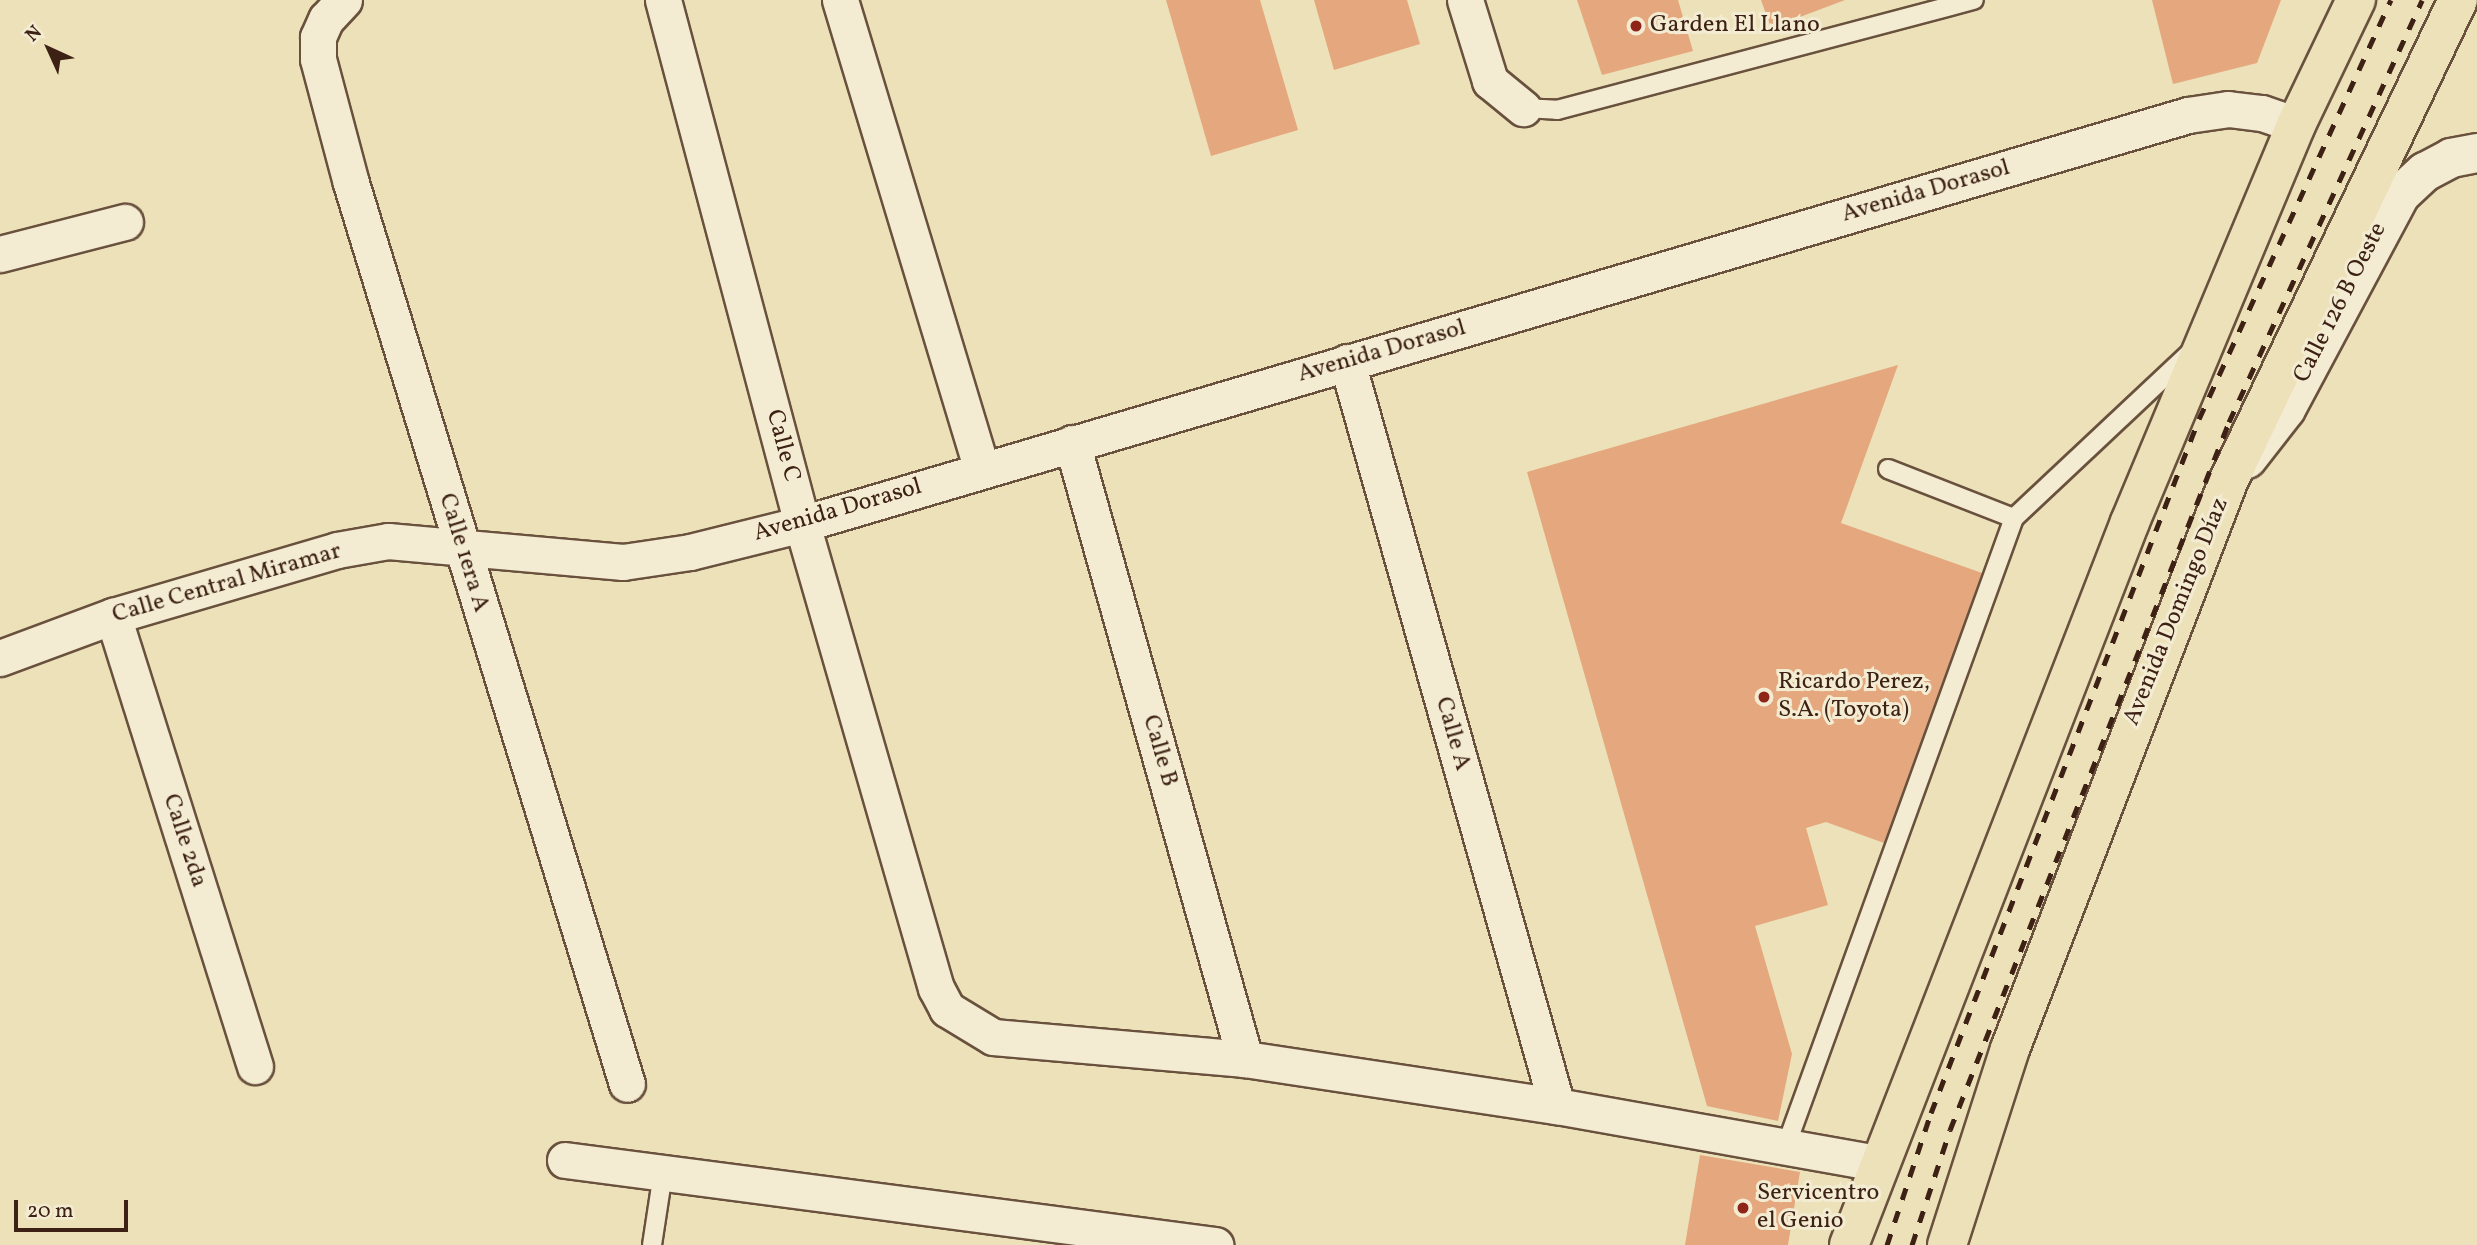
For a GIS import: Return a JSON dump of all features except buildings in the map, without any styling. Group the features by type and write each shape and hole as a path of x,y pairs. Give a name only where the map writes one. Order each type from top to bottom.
{"main road":[{"path":"1849,1245 1878,1163 2130,522 2296,125 2356,0"},
{"name":"Avenida Domingo Díaz","path":"1947,1245 2010,1049 2228,482 2458,0"}],"street":[{"name":"Calle C","path":"663,0 802,524 936,988 947,1009 993,1037 1245,1059"},
{"path":"840,0 982,470"},
{"path":"1465,0 1490,81 1523,108"},
{"name":"Calle 1era A","path":"335,10 318,37 318,59 461,547 627,1084"},
{"name":"Avenida Dorasol","path":"461,547 623,562 690,552 802,524 2188,115 2228,109 2262,113 2296,125"},
{"name":"Calle 126 B Oeste","path":"2228,482 2286,410 2401,194 2425,172 2451,158 2477,153"},
{"path":"0,254 125,222"},
{"name":"Calle A","path":"1348,362 1557,1106"},
{"name":"Calle B","path":"1072,443 1245,1059"},
{"name":"Calle Central Miramar","path":"0,658 113,617 337,550 388,541 461,547"},
{"name":"Calle 2da","path":"113,617 255,1066"},
{"path":"1245,1059 1557,1106 1878,1163"},
{"path":"565,1160 1215,1245"}],"lane":[{"path":"1523,108 1557,110 1974,0"},
{"path":"1786,1146 2014,518 2208,335"},
{"path":"1888,469 2014,518"},
{"path":"652,1245 663,1173"}],"railway":[{"path":"1887,1245 1931,1113 2199,419 2391,0"},
{"path":"1912,1245 1950,1130 2229,422 2422,0"}],"place":[{"name":"Garden El Llano","path":"1636,26"},
{"name":"Ricardo Perez, S.A. (Toyota)","path":"1764,697"},
{"name":"Servicentro el Genio","path":"1743,1208"}]}
